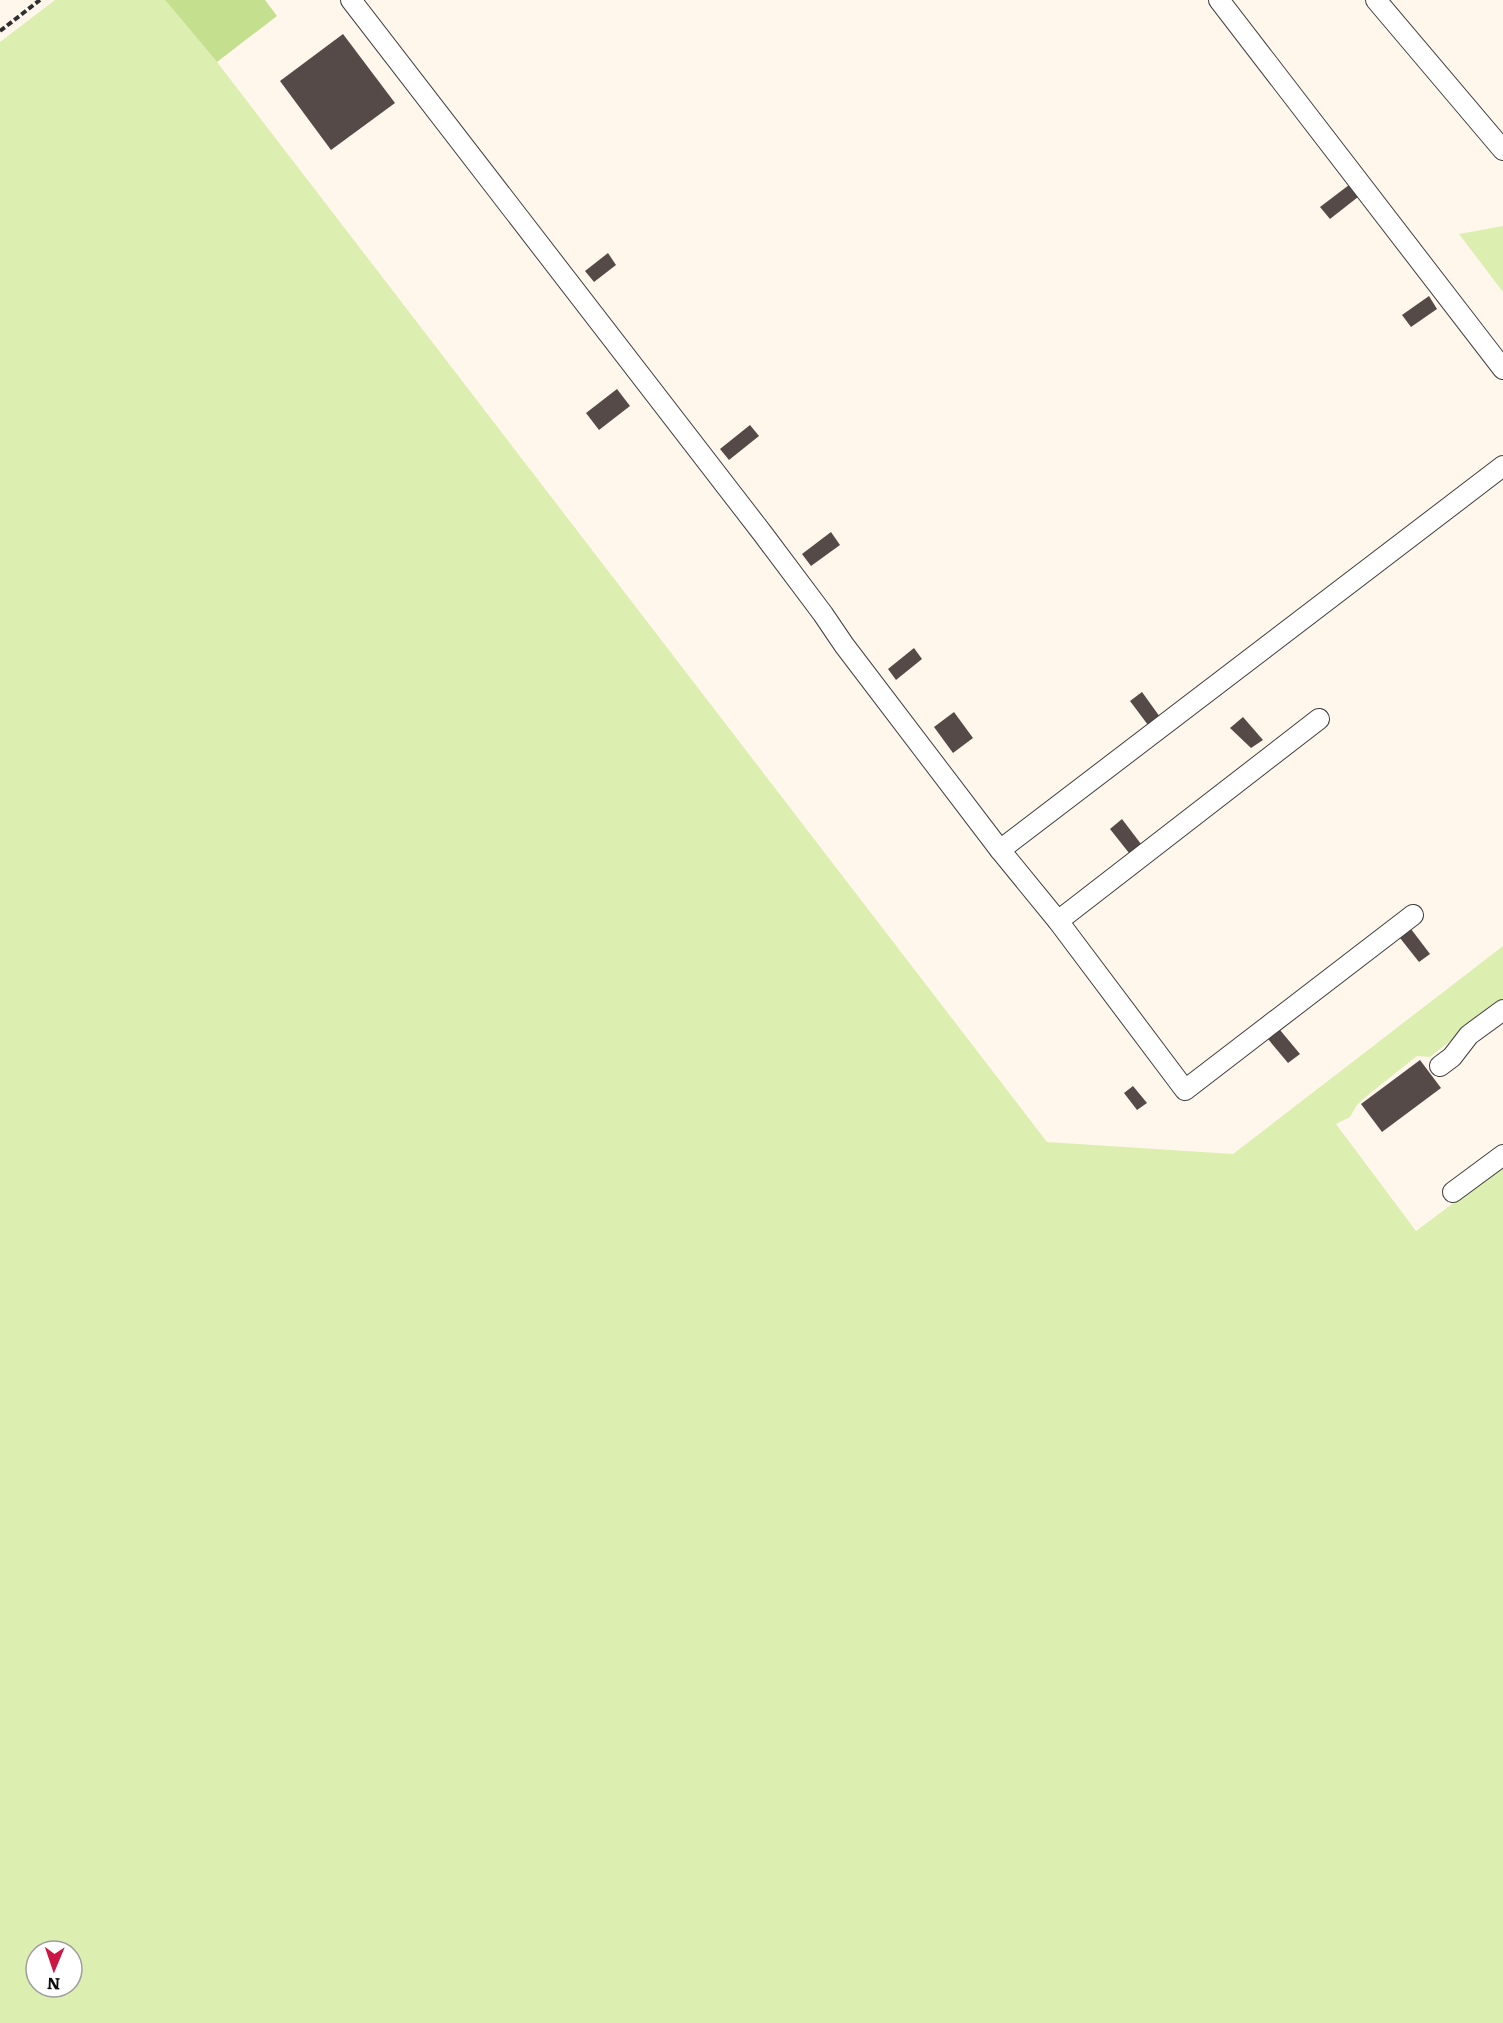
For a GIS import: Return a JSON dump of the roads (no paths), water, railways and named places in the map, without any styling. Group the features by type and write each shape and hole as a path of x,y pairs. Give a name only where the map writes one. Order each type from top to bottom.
{"lane":[{"path":"351,0 763,534 844,645 1000,850 1058,921 1185,1090 1413,915"},
{"path":"1219,0 1503,369"},
{"path":"1376,0 1500,141"},
{"path":"1000,850 1503,466"},
{"path":"1058,921 1319,719"},
{"path":"1440,1066 1452,1057 1469,1035 1503,1010"},
{"path":"1454,1192 1503,1155"}]}
